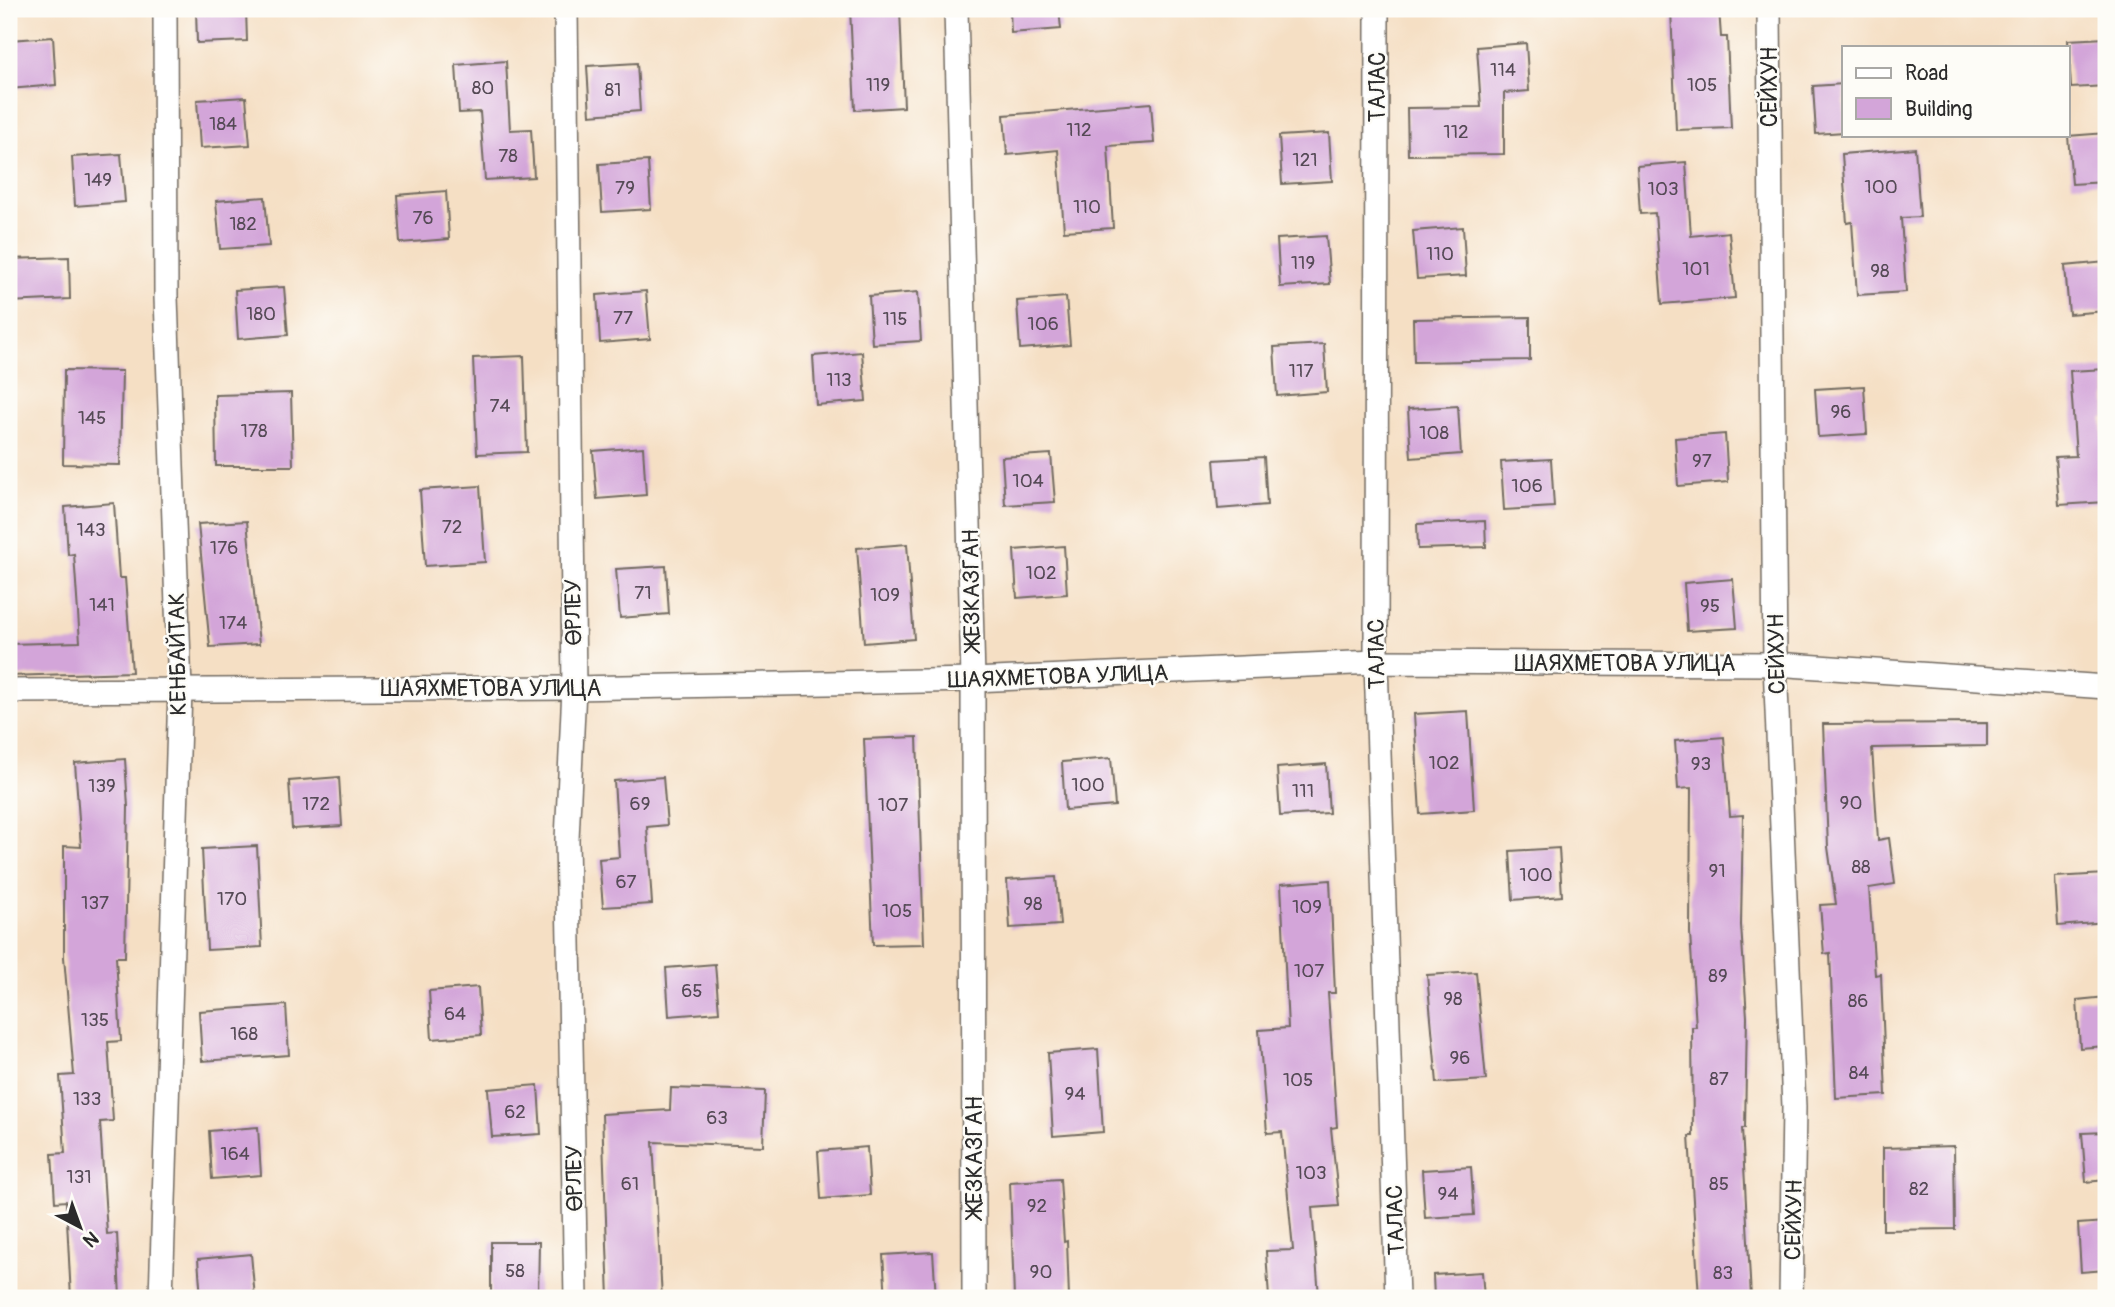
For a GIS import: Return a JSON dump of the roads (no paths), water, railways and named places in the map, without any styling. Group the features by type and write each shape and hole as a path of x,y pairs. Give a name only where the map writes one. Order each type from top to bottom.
{"street":[{"name":"КЕНБАЙТАК","path":"161,1298 180,690 166,297 165,9"},
{"name":"ӨРЛЕУ","path":"566,9 574,688 567,840 576,1298"},
{"name":"ЖЕЗКАЗГАН","path":"956,9 973,680 974,1298"},
{"name":"ТАЛАС","path":"1377,9 1376,662 1397,1298"},
{"name":"СЕЙХУН","path":"1769,9 1775,664 1794,1107 1791,1298"},
{"name":"ШАЯХМЕТОВА УЛИЦА","path":"9,691 574,688 973,680 1376,662 1775,664 2106,687"}]}
